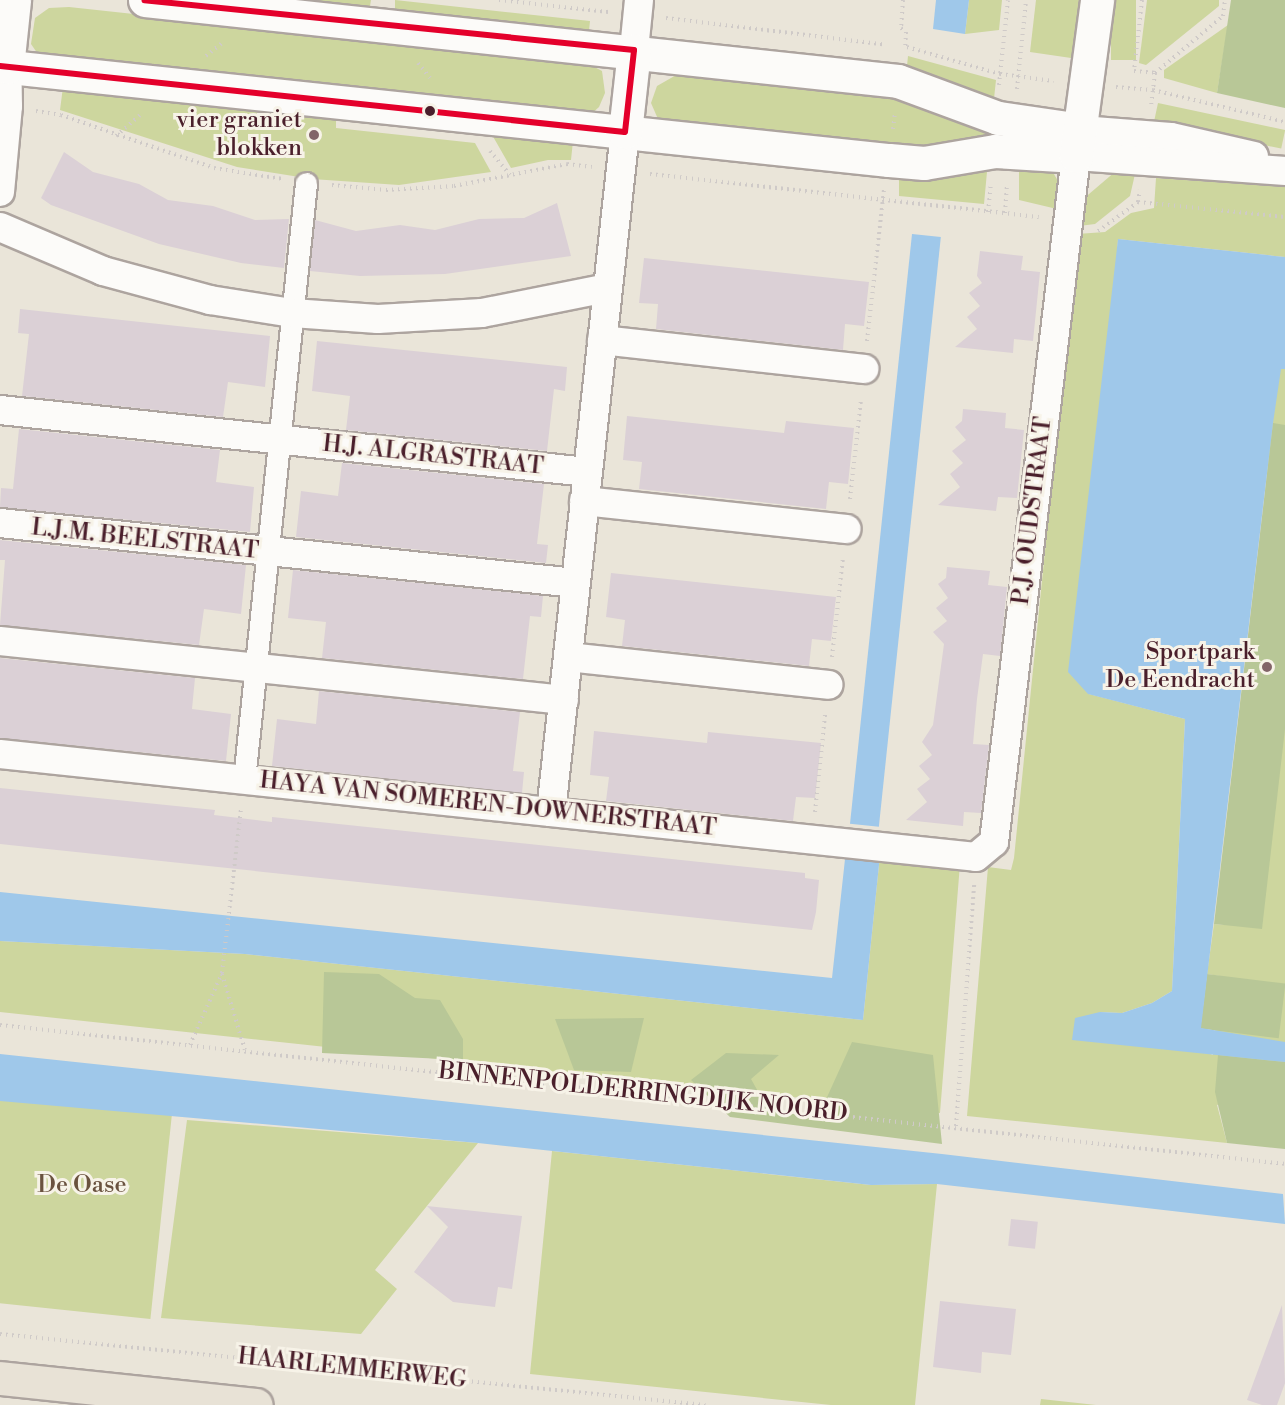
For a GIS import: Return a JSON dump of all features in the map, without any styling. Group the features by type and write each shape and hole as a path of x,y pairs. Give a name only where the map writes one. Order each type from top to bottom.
{"main road":[{"name":"HAARLEMMERWEG","path":"0,1378 256,1405"}],"street":[{"path":"0,192 8,106 3,67 14,0"},
{"path":"145,0 634,50 898,81 998,118 1078,142 1285,171"},
{"path":"552,812 639,0"},
{"path":"1078,142 1097,0"},
{"path":"3,67 924,163 995,151 1078,142 1171,137 1285,164"},
{"name":"P.J. OUDSTRAAT","path":"976,857 994,842 1078,142"},
{"path":"244,780 268,668 279,554 278,441 306,183"},
{"path":"0,227 103,271 210,300 292,313 378,318 482,313 607,288"},
{"path":"602,340 864,369"},
{"path":"0,410 278,441"},
{"name":"H.J. ALGRASTRAAT","path":"278,441 587,472"},
{"path":"584,501 847,529"},
{"name":"L.J.M. BEELSTRAAT","path":"0,524 279,554"},
{"path":"279,554 576,583"},
{"path":"0,641 564,700"},
{"path":"568,657 828,685"},
{"name":"HAYA VAN SOMEREN-DOWNERSTRAAT","path":"0,754 976,857"}],"path":[{"path":"815,840 828,685 883,201 906,32 901,28 903,0"},
{"path":"1018,77 1026,0"},
{"path":"1142,0 1134,71 1155,73"},
{"path":"1225,0 1223,16 1155,73 1153,90 1285,122"},
{"path":"8,106 61,115 214,168 306,183 386,190 454,186 567,164 1067,220"},
{"path":"1138,202 1285,217"},
{"path":"190,1045 222,973 244,780"},
{"path":"956,1126 976,857"},
{"path":"222,973 245,1050"},
{"name":"BINNENPOLDERRINGDIJK NOORD","path":"0,1025 956,1126 1285,1164"},
{"name":"HAARLEMMERWEG","path":"0,1334 705,1405"}],"green space":[{"path":"288,0 371,0 369,12"},
{"path":"395,0 590,21 588,40 395,14"},
{"path":"969,0 1002,0 999,30 965,34"},
{"path":"1036,0 1083,0 1078,59 1030,52"},
{"path":"1111,0 1136,0 1136,60 1111,60"},
{"path":"1147,0 1219,0 1219,6 1146,65 1139,63"},
{"path":"1231,0 1285,0 1285,108 1217,93"},
{"path":"69,7 587,63 602,71 605,93 599,107 589,116 40,57 31,44 35,18 49,8"},
{"path":"1228,25 1217,93 1164,78 1164,70"},
{"path":"908,56 996,80 993,108 906,76"},
{"path":"678,74 907,99 990,128 989,141 931,153 658,119 651,103 657,86"},
{"path":"63,87 336,115 336,128 475,143 491,172 399,185 312,179 237,167 60,110"},
{"path":"1158,103 1285,130 1281,149 1154,122"},
{"path":"491,133 573,141 571,160 548,160 511,168"},
{"path":"988,161 984,204 899,196 899,176"},
{"path":"1019,162 1048,164 1058,181 1057,209 1019,200"},
{"path":"1116,171 1135,174 1130,196 1095,224 1079,226 1082,200"},
{"path":"1156,178 1285,187 1285,257 1118,239 1089,694 1185,719 1172,991 1152,1003 1122,1013 1099,1012 1213,1055 1220,976 1207,974 1214,924 1225,925 1285,278 1285,1083 1217,1105 1227,1143 967,1116 988,867 1011,870 1014,858 1077,234 1105,232 1131,213 1154,208"},
{"path":"1273,423 1285,425 1285,729 1262,929 1214,924"},
{"path":"880,855 960,864 940,1113 0,1012 0,941 245,954 863,1020"},
{"path":"324,972 379,974 415,998 440,1000 463,1039 463,1060 322,1053"},
{"path":"1207,974 1285,984 1279,1038 1200,1029"},
{"path":"644,1018 631,1072 574,1070 555,1019"},
{"path":"852,1042 933,1055 942,1144 730,1117 691,1080 726,1053 779,1055 751,1079 769,1111 818,1117"},
{"path":"1218,1055 1285,1062 1285,1149 1227,1143 1215,1092"},
{"name":"De Oase","path":"0,1095 172,1113 150,1319 0,1303"},
{"path":"187,1120 478,1143 375,1270 397,1289 361,1334 161,1318"},
{"path":"552,1151 871,1185 937,1184 915,1405 831,1405 530,1374"},
{"path":"1041,1399 1096,1405 1040,1405"}],"water":[{"path":"936,0 969,0 965,34 933,29"},
{"path":"912,234 941,237 879,827 850,824"},
{"path":"1118,239 1285,257 1285,369 1281,369 1273,423 1201,1028 1285,1042 1285,1062 1072,1040 1075,1018 1100,1012 1122,1013 1152,1003 1172,991 1185,719 1088,694 1068,672"},
{"path":"846,850 880,855 863,1020 245,954 0,941 0,892 832,978"},
{"path":"0,1054 942,1154 1283,1194 1285,1224 937,1184 871,1185 478,1143 0,1101"}],"building":[{"path":"64,152 93,172 139,184 168,200 213,206 255,220 289,219 284,268 241,263 159,244 51,205 41,198"},
{"path":"557,203 571,256 445,274 360,276 310,271 315,220 356,231 400,225 435,230 479,219 524,218"},
{"path":"980,251 1023,256 1021,270 1040,272 1033,341 1014,339 1013,353 955,347 977,329 967,317 980,306 969,293 982,283 977,276"},
{"path":"644,258 869,282 864,326 845,324 843,350 656,329 658,304 639,303"},
{"path":"20,309 270,336 265,387 228,382 223,417 22,396 29,334 18,333"},
{"path":"317,341 567,367 565,391 554,389 547,451 346,430 350,396 312,391"},
{"path":"963,409 1006,413 1005,428 1024,430 1017,498 998,497 996,511 938,505 960,487 950,474 963,463 952,451 966,440 955,427 962,421"},
{"path":"627,416 784,433 786,421 854,428 848,484 829,482 826,509 639,489 642,462 623,460"},
{"path":"19,429 220,450 216,482 254,487 250,532 0,507 1,488 13,489"},
{"path":"342,463 544,484 537,544 548,545 546,563 296,537 301,491 338,496"},
{"path":"0,540 246,565 241,614 204,609 199,645 0,625 5,560 0,560"},
{"path":"947,567 990,571 988,585 1007,587 1000,656 983,654 977,699 973,744 989,745 981,813 964,812 963,826 906,820 927,802 917,789 930,779 919,766 932,755 922,742 933,725 944,644 933,632 947,621 936,608 948,598 938,584 946,578"},
{"path":"293,570 543,596 541,617 530,616 523,679 322,658 326,622 288,618"},
{"path":"611,573 836,597 831,641 812,639 809,666 622,646 625,620 606,617"},
{"path":"0,658 195,678 192,709 231,714 226,761 0,738"},
{"path":"319,691 520,712 513,771 524,772 522,793 272,766 277,719 316,724"},
{"path":"594,731 707,743 708,732 821,743 815,798 796,797 793,821 606,801 609,777 590,775"},
{"path":"0,788 215,810 214,815 272,822 272,817 805,873 805,878 819,880 816,912 812,930 0,844"},
{"path":"427,1206 522,1216 512,1289 498,1287 495,1307 453,1302 414,1272 448,1227"},
{"path":"1011,1219 1038,1222 1035,1249 1008,1246"},
{"path":"940,1301 1016,1309 1011,1355 982,1352 981,1373 933,1367"},
{"path":"1282,1305 1285,1383 1277,1405 1262,1405 1247,1400"}],"transit line":[{"path":"0,66 625,132 634,50 145,0"}],"place":[{"name":"vier graniet blokken","path":"314,135"},
{"name":"Sportpark De Eendracht","path":"1267,667"}]}
